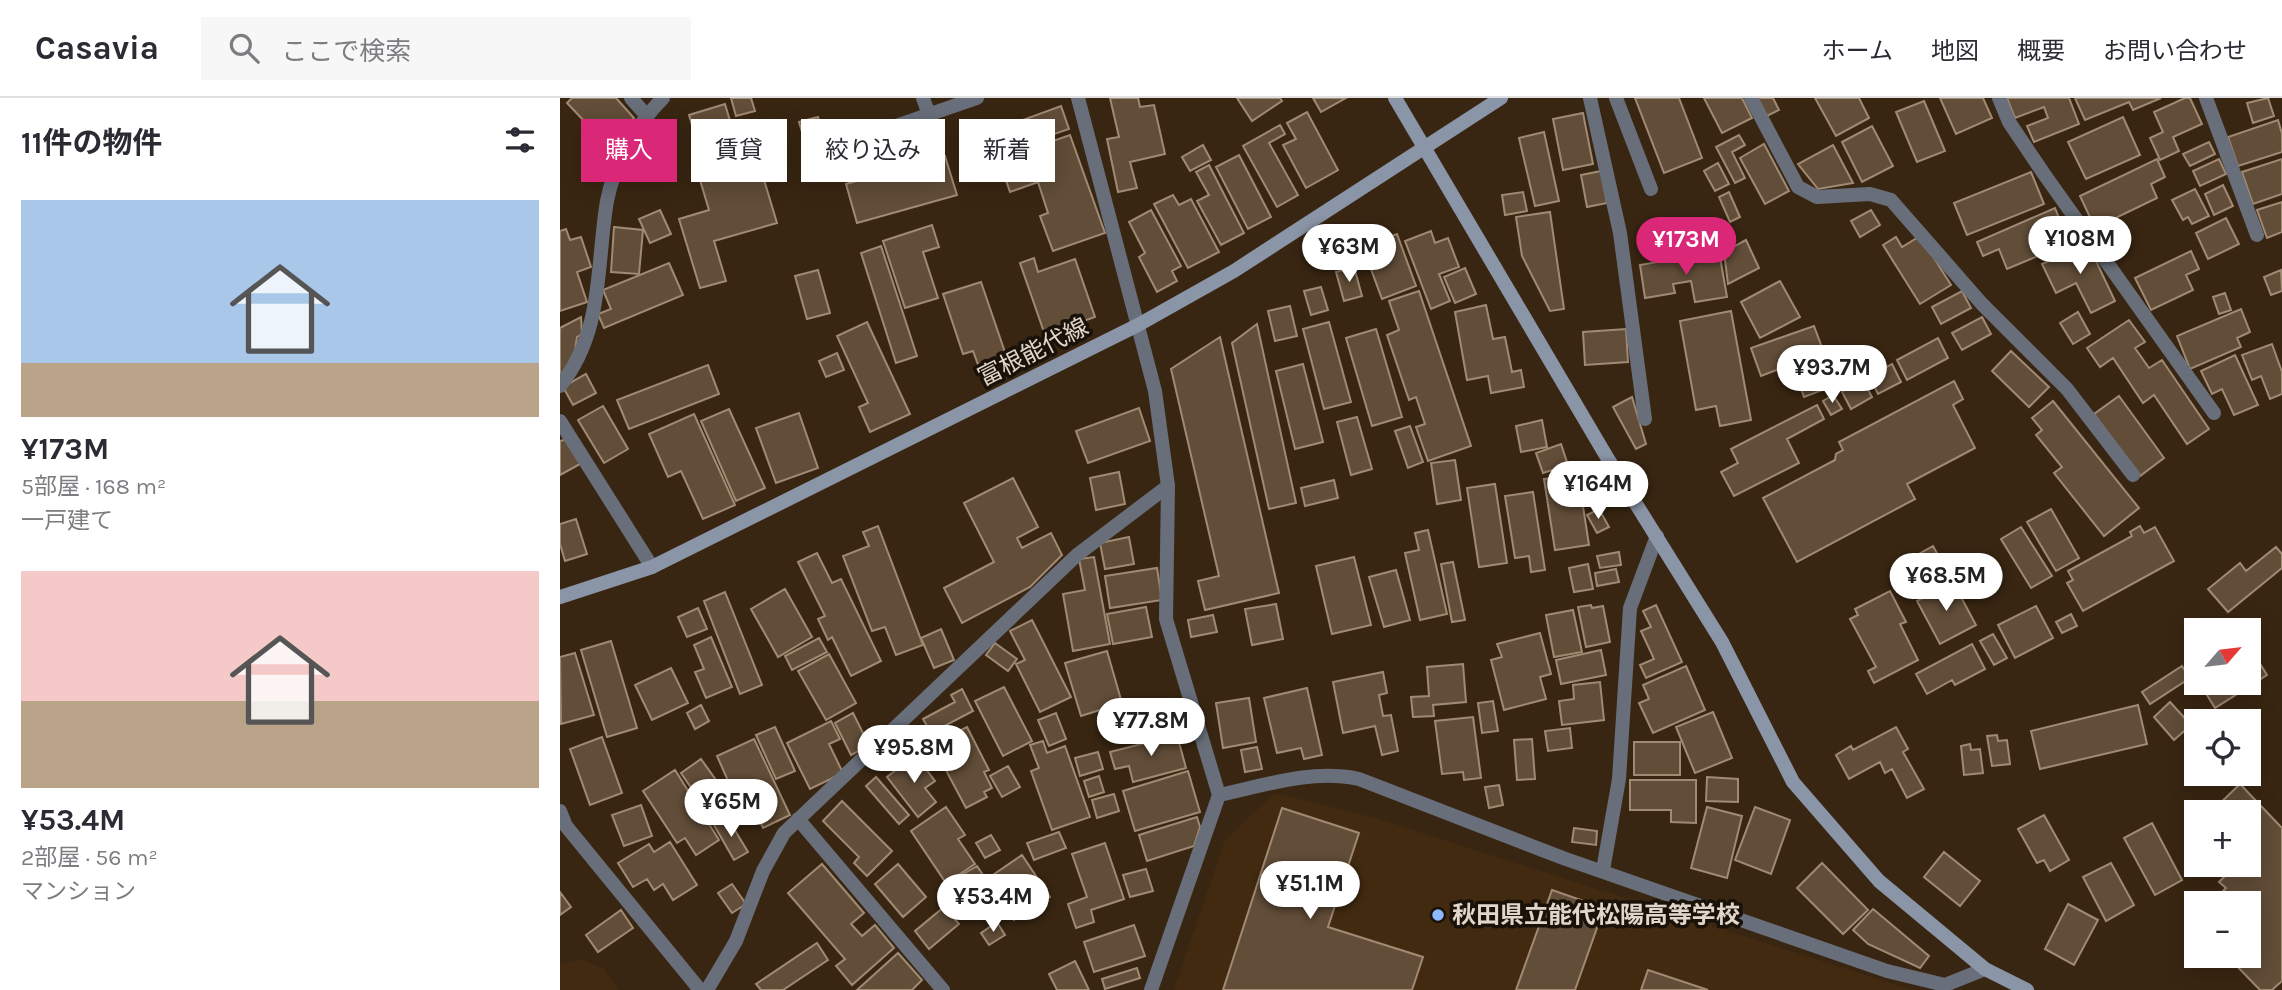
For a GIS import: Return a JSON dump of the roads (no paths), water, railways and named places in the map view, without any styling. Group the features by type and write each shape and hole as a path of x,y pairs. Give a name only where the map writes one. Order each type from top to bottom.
{"street":[{"path":"631,98 646,115"},
{"path":"560,386 578,363 595,305 607,199 622,158 646,115 663,98"},
{"path":"923,98 929,115"},
{"path":"917,119 977,98"},
{"path":"1078,98 1155,391 1168,486 1166,619 1219,795 1151,990"},
{"path":"1395,98 1722,642 1793,782 1878,881 1984,969 2026,990"},
{"name":"富根能代線","path":"560,597 652,566 1138,325 1234,271 1501,98"},
{"path":"1590,98 1620,233 1645,419"},
{"path":"1616,98 1651,188"},
{"path":"1751,98 1798,187 1817,197 1870,194 1891,200 1982,304 2067,389 2133,475"},
{"path":"2000,98 2009,122 2044,174 2214,413"},
{"path":"2206,98 2257,235"},
{"path":"560,421 652,566"},
{"path":"707,990 736,941 763,871 783,833 1077,555 1168,486"},
{"path":"1603,870 1619,779 1630,608 1657,536"},
{"path":"1219,795 1298,776 1333,774 1359,779 1550,853 1886,971 1945,985 1984,969"},
{"path":"560,811 566,826 700,990"},
{"path":"798,819 943,990"}],"place":[{"name":"秋田県立能代松陽高等学校","path":"1438,915"}]}
